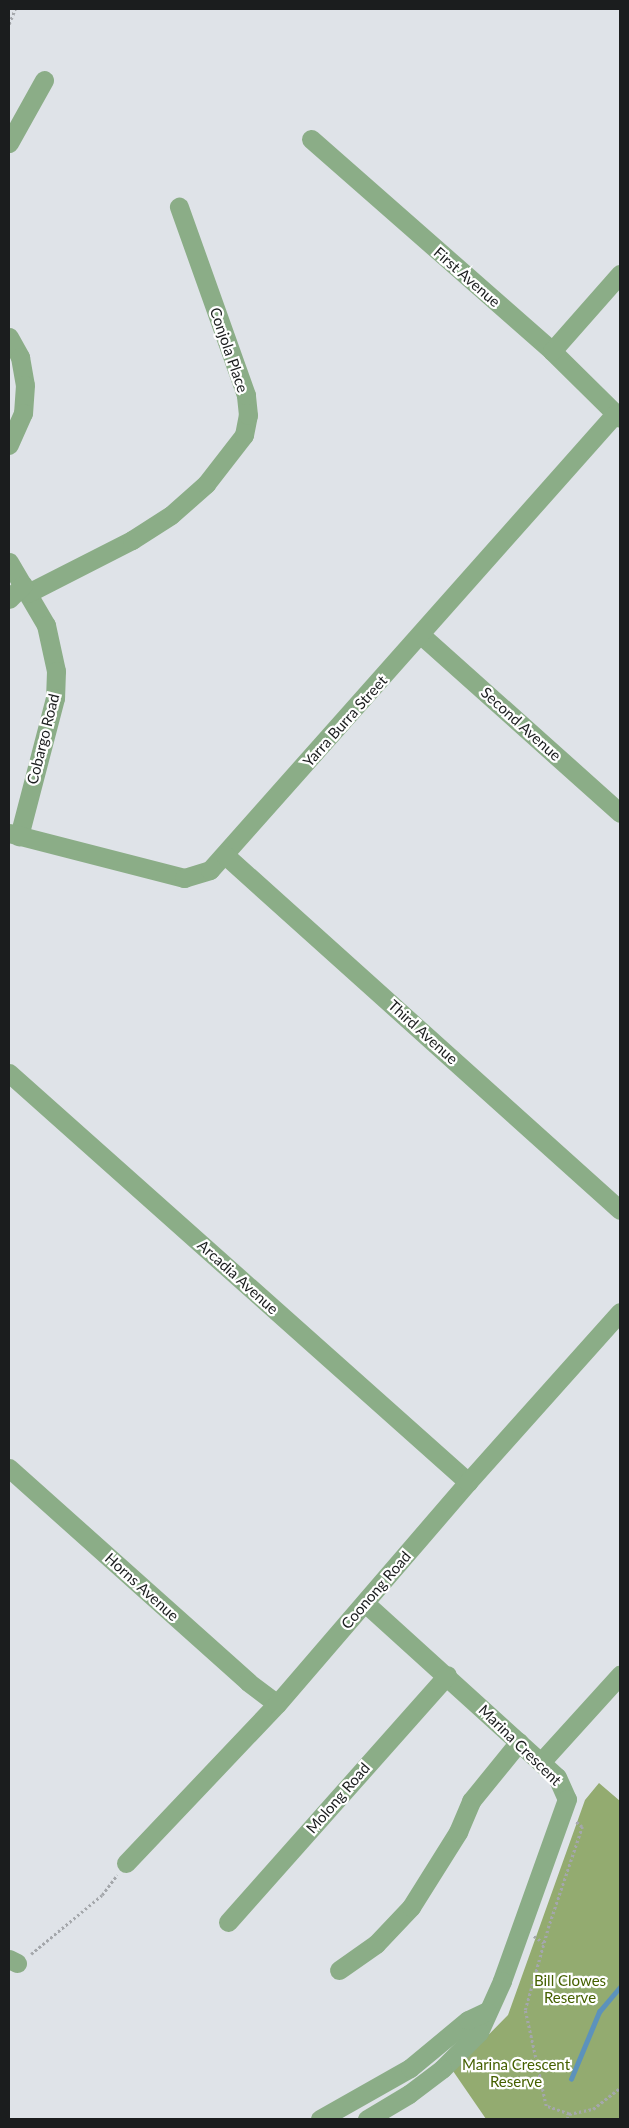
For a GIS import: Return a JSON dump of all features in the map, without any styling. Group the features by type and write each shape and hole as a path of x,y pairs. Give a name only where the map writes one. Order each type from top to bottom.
{"street":[{"path":"9,143 44,80"},
{"name":"First Avenue","path":"311,139 552,352 618,416"},
{"name":"Conjola Place","path":"9,599 25,589 132,540 172,515 206,484 244,435 248,415 246,395 179,207"},
{"path":"552,352 620,274"},
{"path":"9,336 20,357 25,392 23,413 9,445"},
{"name":"Yarra Burra Street","path":"14,834 184,878 210,870 618,416"},
{"name":"Cobargo Road","path":"9,562 52,642 56,686 14,834"},
{"name":"Second Avenue","path":"421,635 620,813"},
{"name":"Third Avenue","path":"225,855 620,1210"},
{"name":"Arcadia Avenue","path":"9,1073 468,1482"},
{"name":"Coonong Road","path":"126,1863 277,1704 468,1482 620,1312"},
{"name":"Horns Avenue","path":"9,1468 248,1682 277,1704"},
{"name":"Marina Crescent","path":"364,1603 541,1762 563,1784 567,1799 502,1982 487,2011 479,2032 442,2069 409,2094 367,2119"},
{"name":"Molong Road","path":"228,1922 446,1675"},
{"path":"541,1762 620,1675"},
{"path":"339,1970 376,1944 411,1907 458,1832 472,1801 519,1742"},
{"path":"320,2119 410,2068 468,2020 487,2011"}],"path":[{"path":"9,24 16,9"},
{"path":"564,1810 582,1827 548,1928 525,2010 546,2106 570,2114 593,2109 620,2088"},
{"path":"13,1961 102,1895 126,1863"},
{"path":"567,2119 570,2114"}],"green space":[{"name":"Bill Clowes Reserve","path":"599,1783 620,1801 620,2119 486,2119 453,2071 508,2015 585,1800"}],"waterway":[{"path":"571,2079 599,2012 620,1987"}],"park label":[{"name":"Marina Crescent Reserve","path":"516,2072"}]}
